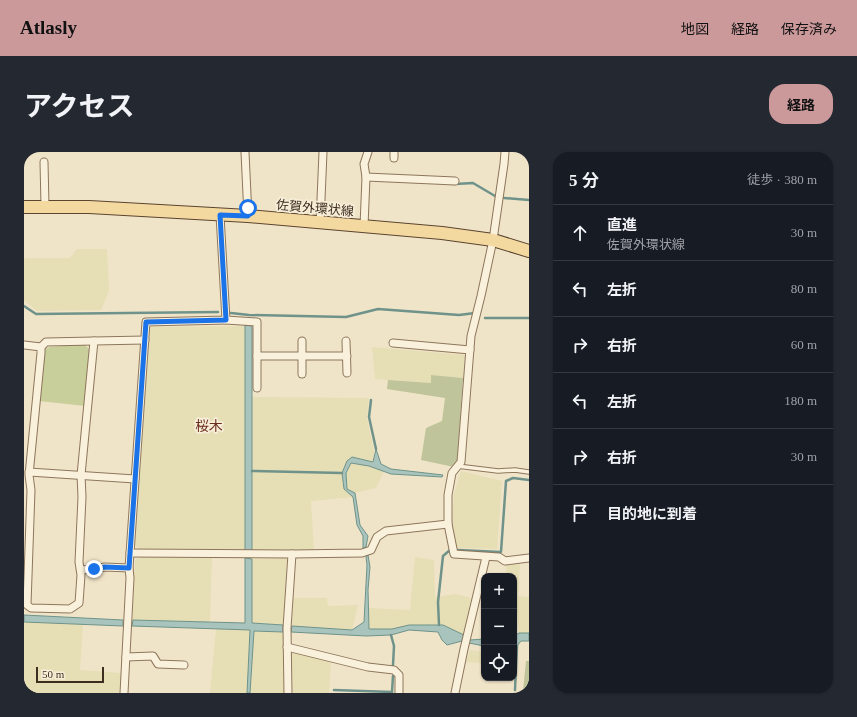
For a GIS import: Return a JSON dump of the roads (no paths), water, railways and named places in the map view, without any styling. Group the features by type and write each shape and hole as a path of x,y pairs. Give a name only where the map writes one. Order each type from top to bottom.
{"main road":[{"name":"佐賀外環状線","path":"24,207 89,207 248,216 364,226 442,233 493,240 529,251"}],"street":[{"path":"245,152 248,216"},
{"path":"320,223 323,152"},
{"path":"364,226 366,177 364,164 368,152"},
{"path":"505,152 493,240 474,323 470,350 461,462 452,473 448,495 448,524 454,554 499,557 505,561 529,558"},
{"path":"44,162 45,206"},
{"path":"366,177 455,182"},
{"path":"220,215 226,320"},
{"path":"124,693 130,578 129,568 146,322 226,320 257,322 257,388"},
{"path":"24,346 40,347 46,342 145,340"},
{"path":"40,347 41,353 29,472 31,490 27,605 31,608 70,609 79,603 81,570 79,562 82,497 81,475 94,341"},
{"path":"302,341 302,374"},
{"path":"346,341 347,373"},
{"path":"393,343 470,350"},
{"path":"257,356 347,356"},
{"path":"29,472 135,480"},
{"path":"130,553 362,553 371,550 377,537 386,531 448,524"},
{"path":"288,693 287,628 292,554"},
{"path":"455,693 486,557"},
{"path":"81,570 105,567 129,568"},
{"path":"287,647 368,667 394,670 399,676 399,693"},
{"path":"126,657 153,656 158,664 184,666"}],"lane":[{"path":"458,466 498,471 515,470 529,472"}],"water":[{"path":"245,325 252,326 252,550 245,551"},
{"path":"376,449 381,464 391,469 443,475 442,477 391,474 369,466 351,463 346,473 347,489 355,493 360,525 368,536 366,547 363,548 363,536 357,525 353,497 344,489 342,473 347,461 352,457 373,462"},
{"path":"368,555 370,567 368,590 369,629 392,629 409,625 443,625 464,635 462,641 447,645 442,640 438,632 409,630 391,635 366,636 291,632 292,626 352,630 364,622 367,565 366,557"},
{"path":"245,558 252,559 252,623 283,625 283,632 254,631 250,693 247,693 250,630 132,626 133,620 245,623"},
{"path":"24,615 123,620 123,626 24,622"},
{"path":"529,633 529,641 521,641 517,646 517,634"},
{"path":"481,639 481,645 469,643 470,640"}],"waterway":[{"path":"455,184 473,183 495,196"},
{"path":"504,198 529,200"},
{"path":"24,306 36,314 218,312"},
{"path":"231,313 249,315 346,317 378,309 459,315 475,313"},
{"path":"485,318 529,318"},
{"path":"371,400 369,417 376,449"},
{"path":"252,471 342,473"},
{"path":"458,550 501,552 506,481 513,478 529,480"},
{"path":"439,625 438,602 443,556 450,550"},
{"path":"391,635 394,646 393,665"},
{"path":"392,692 393,676"},
{"path":"515,681 515,690"},
{"path":"334,690 392,692"}],"district":[{"name":"桜木","path":"209,426"}]}
